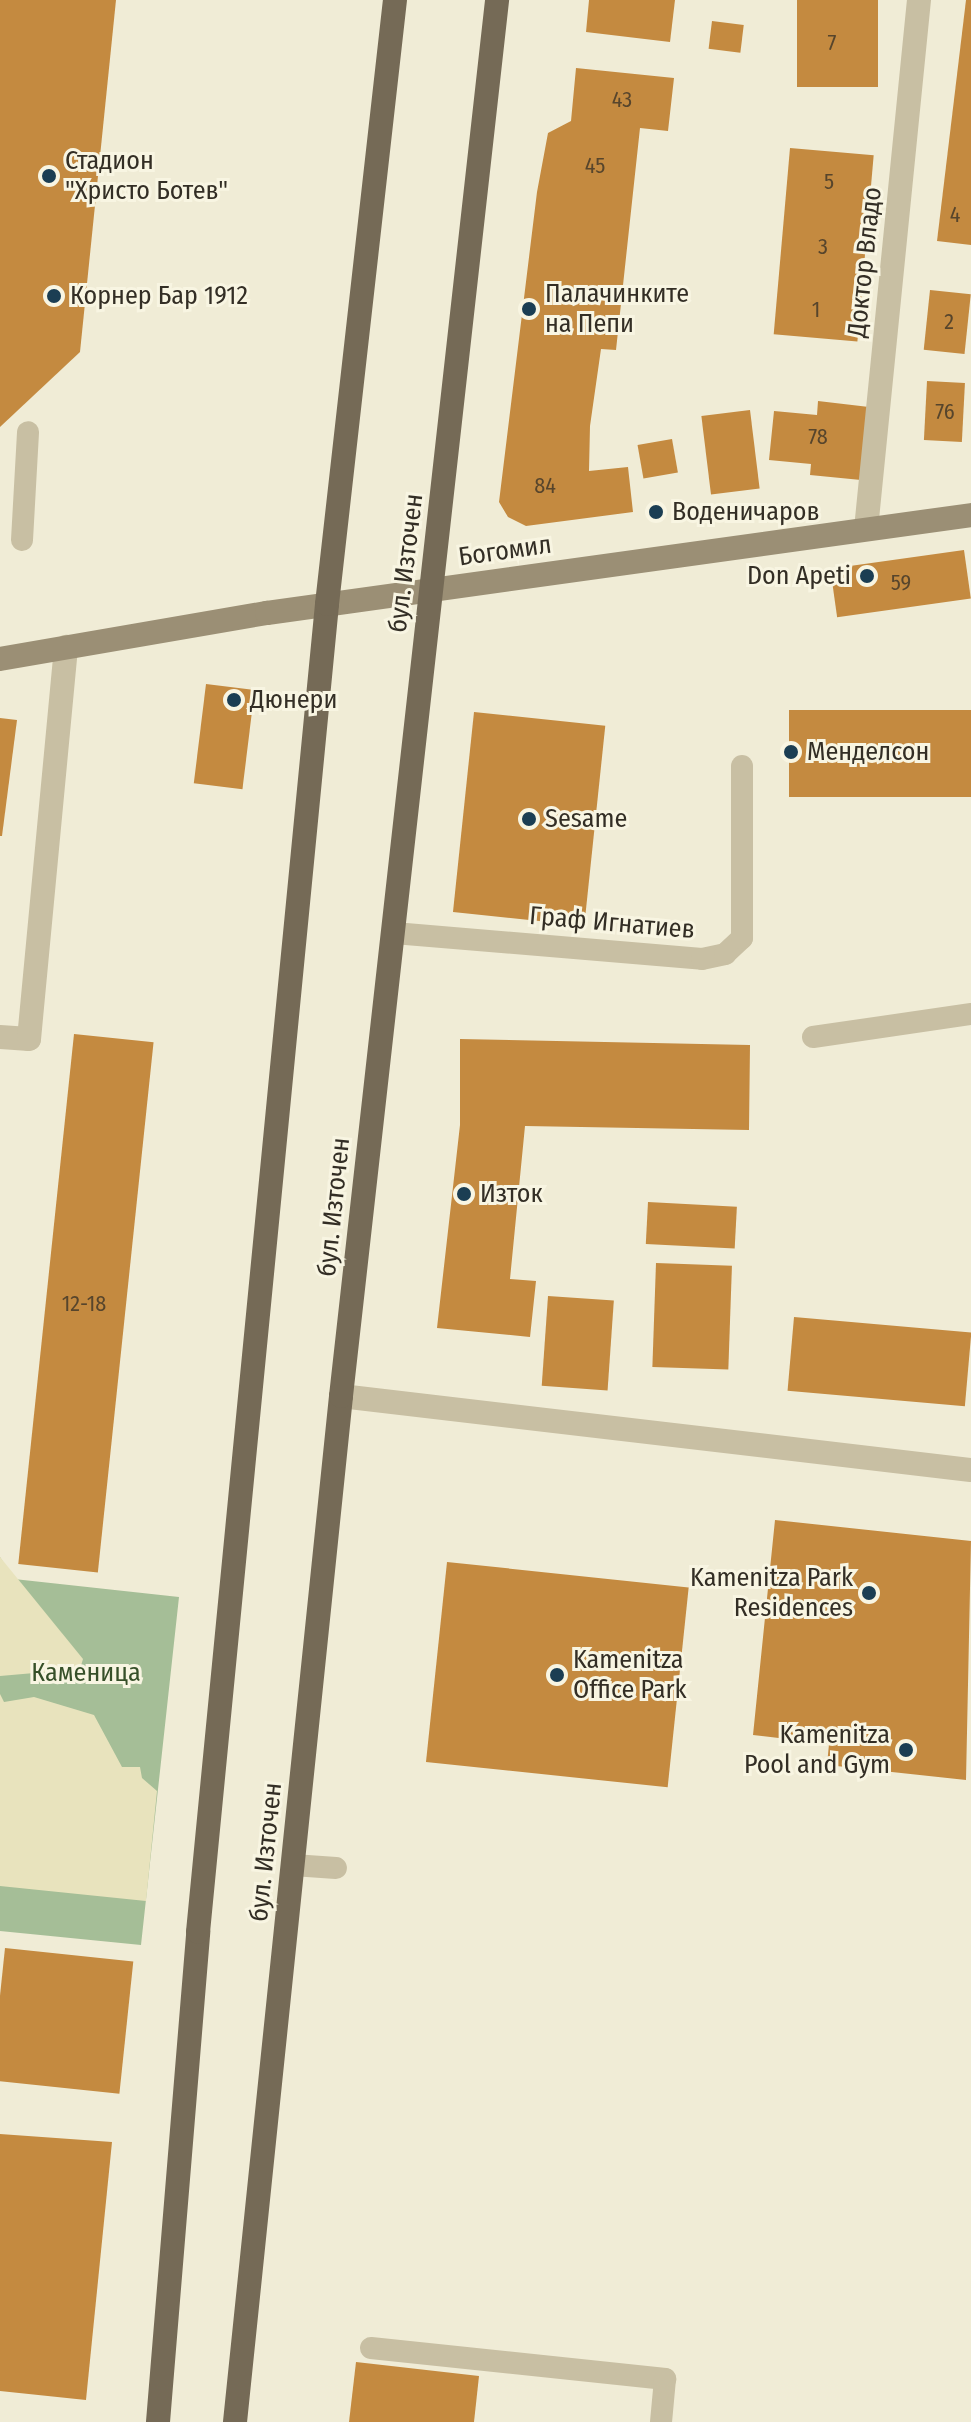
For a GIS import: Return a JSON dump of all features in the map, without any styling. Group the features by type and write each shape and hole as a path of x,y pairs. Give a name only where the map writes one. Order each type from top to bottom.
{"main road":[{"path":"158,2422 200,1916 327,604 395,0"},
{"name":"бул. Източен","path":"235,2422 341,1396 497,0"}],"street":[{"name":"Доктор Владо","path":"866,529 919,0"},
{"name":"Богомил","path":"0,659 327,604 971,515"},
{"path":"0,1037 29,1039 66,647"},
{"path":"341,1396 971,1470"}],"lane":[{"path":"22,540 28,432"},
{"name":"Граф Игнатиев","path":"394,933 702,959 725,954 742,938 742,766"},
{"path":"813,1037 971,1014"},
{"path":"293,1865 336,1868"},
{"path":"371,2348 665,2379 661,2422"}],"green space":[{"name":"Каменица","path":"0,1557 14,1579 179,1597 141,1945 0,1931"}],"shaded area":[{"path":"0,1557 83,1659 80,1669 0,1676"},
{"path":"0,1694 4,1702 34,1697 94,1715 122,1767 140,1767 142,1778 157,1791 146,1901 0,1886"}],"building":[{"name":"Стадион \"Христо Ботев\"","path":"0,0 116,0 80,352 0,427"},
{"path":"589,0 675,0 670,42 586,32"},
{"path":"797,0 878,0 878,87 797,87"},
{"path":"966,0 971,0 971,245 937,241"},
{"path":"712,21 744,25 740,53 709,49"},
{"path":"576,68 674,78 668,131 640,128 616,350 601,349 590,426 589,471 628,467 633,512 526,526 508,517 499,502 537,192 548,133 571,121"},
{"path":"790,148 874,155 857,342 774,334"},
{"path":"930,290 971,294 965,354 924,350"},
{"path":"927,381 965,383 962,442 924,440"},
{"path":"818,401 869,407 861,480 810,475 811,464 769,460 774,411 817,415"},
{"path":"750,410 760,488 711,494 701,416"},
{"path":"672,439 678,472 643,479 638,445"},
{"path":"964,550 971,599 837,617 830,569"},
{"path":"206,684 255,690 242,789 194,783"},
{"path":"789,710 971,710 971,797 789,797"},
{"name":"Sesame","path":"474,712 605,726 584,926 453,912"},
{"path":"0,718 17,720 2,836 0,836"},
{"path":"74,1034 154,1042 98,1572 18,1564"},
{"path":"460,1039 750,1045 749,1130 525,1126 510,1279 536,1281 530,1337 437,1328 460,1125"},
{"path":"648,1202 737,1207 735,1249 646,1244"},
{"path":"656,1263 732,1266 728,1370 652,1367"},
{"path":"548,1296 614,1301 608,1390 542,1386"},
{"path":"794,1317 971,1332 965,1406 788,1391"},
{"name":"Kamenitza Park Residences","path":"775,1520 971,1541 966,1780 827,1765 829,1744 753,1735"},
{"name":"Kamenitza Office Park","path":"447,1562 689,1587 668,1787 426,1762"},
{"path":"5,1948 133,1961 119,2094 0,2081 0,1996"},
{"path":"0,2134 112,2142 86,2400 0,2391"},
{"path":"356,2362 479,2376 474,2422 349,2422"}],"place":[{"name":"Стадион \"Христо Ботев\"","path":"49,176"},
{"name":"Корнер Бар 1912","path":"54,296"},
{"name":"Палачинките на Пепи","path":"529,309"},
{"name":"Воденичаров","path":"656,512"},
{"name":"Don Apeti","path":"867,576"},
{"name":"Дюнери","path":"234,700"},
{"name":"Менделсон","path":"791,752"},
{"name":"Sesame","path":"529,819"},
{"name":"Изток","path":"464,1194"},
{"name":"Kamenitza Park Residences","path":"869,1593"},
{"name":"Kamenitza Office Park","path":"557,1675"},
{"name":"Kamenitza Pool and Gym","path":"906,1750"}]}
